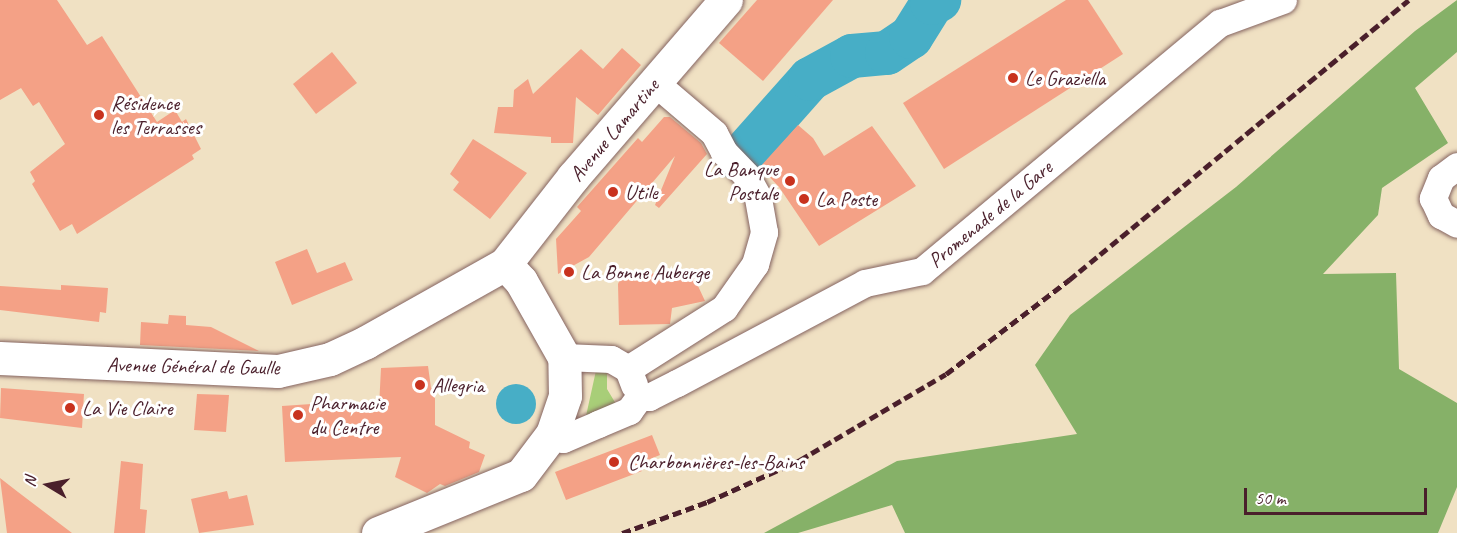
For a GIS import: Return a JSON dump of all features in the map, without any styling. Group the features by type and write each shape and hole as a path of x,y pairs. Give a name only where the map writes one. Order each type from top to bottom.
{"street":[{"name":"Avenue Lamartine","path":"505,264 654,82 726,0"},
{"name":"Promenade de la Gare","path":"639,397 649,397 677,383 865,283 922,270 1220,23 1283,0"},
{"path":"628,369 724,308 755,264 764,232 758,197 743,170 724,152 714,134 654,82"},
{"path":"1457,166 1441,178 1433,198 1441,216 1457,224"},
{"path":"378,533 521,475 552,434 565,396 564,357 521,281 505,264"},
{"name":"Avenue Général de Gaulle","path":"0,358 278,371 330,359 366,342 505,264"},
{"path":"552,434 563,438 608,420 629,411 639,397 628,369 611,359 564,357"}],"green space":[{"path":"1457,0 1457,52 1415,88 1448,143 1382,188 1378,215 1323,274 1396,273 1399,369 1457,403 1457,487 1438,533 905,533 892,505 798,533 764,533 897,461 1077,434 1035,365 1070,315 1236,187 1415,31"},
{"path":"597,366 607,369 607,389 616,404 586,416"}],"water":[{"path":"516,384 524,385 530,390 535,396 535,412 530,418 524,423 516,424 508,423 502,418 497,412 496,404 497,396 502,390 508,385"}],"building":[{"name":"Résidence les Terrasses","path":"0,0 57,0 87,45 102,36 157,122 175,110 182,122 186,119 201,149 192,155 194,159 77,234 72,224 60,231 32,184 35,181 30,172 65,144 39,102 33,106 21,88 0,100"},
{"path":"757,0 833,0 763,81 719,43"},
{"name":"Le Graziella","path":"1066,0 1088,0 1123,54 944,169 903,103"},
{"path":"622,48 641,65 598,115 576,97 573,143 551,143 551,137 494,133 498,107 513,107 514,90 528,79 533,94 581,49 603,69"},
{"path":"332,52 357,83 316,114 293,84"},
{"path":"664,117 670,117 701,143 707,154 659,208 655,205 675,156 589,257 558,274 556,239 581,211 577,207 638,138 642,142"},
{"path":"798,125 813,138 824,156 872,126 916,186 819,246 779,187 760,167"},
{"path":"473,139 527,173 490,219 453,190 459,182 450,174"},
{"path":"307,249 317,273 345,262 353,280 292,305 275,262"},
{"path":"692,273 705,301 672,308 670,324 619,325 618,284 622,274"},
{"path":"61,285 108,288 106,313 100,312 99,322 0,310 0,286 61,290"},
{"path":"169,315 186,316 186,325 211,327 259,351 140,345 141,322 168,324"},
{"path":"428,366 431,388 435,388 435,425 470,442 469,448 485,455 479,472 445,486 440,484 427,493 395,477 401,457 285,462 282,406 341,402 341,410 379,407 381,368"},
{"path":"1,388 84,394 82,428 0,418"},
{"path":"197,394 229,395 226,432 194,430"},
{"name":"Charbonnières-les-Bains","path":"652,435 660,455 640,463 642,471 566,500 555,472"},
{"path":"121,461 143,464 140,509 147,510 145,533 114,533"},
{"path":"0,478 18,492 72,533 7,533"},
{"path":"227,491 229,499 247,495 254,525 199,533 191,499"}],"waterway":[{"path":"739,159 810,79 852,56 887,53 911,37 932,3 939,0"}],"railway":[{"path":"622,533 707,502 800,460 946,374 1069,280 1409,0"}],"place":[{"name":"Le Graziella","path":"1013,78"},
{"name":"Résidence les Terrasses","path":"99,115"},
{"name":"La Banque Postale","path":"790,181"},
{"name":"Utile","path":"613,192"},
{"name":"La Poste","path":"804,199"},
{"name":"La Bonne Auberge","path":"569,272"},
{"name":"Allegria","path":"420,385"},
{"name":"La Vie Claire","path":"70,408"},
{"name":"Pharmacie du Centre","path":"298,415"},
{"name":"Charbonnières-les-Bains","path":"614,462"}]}
